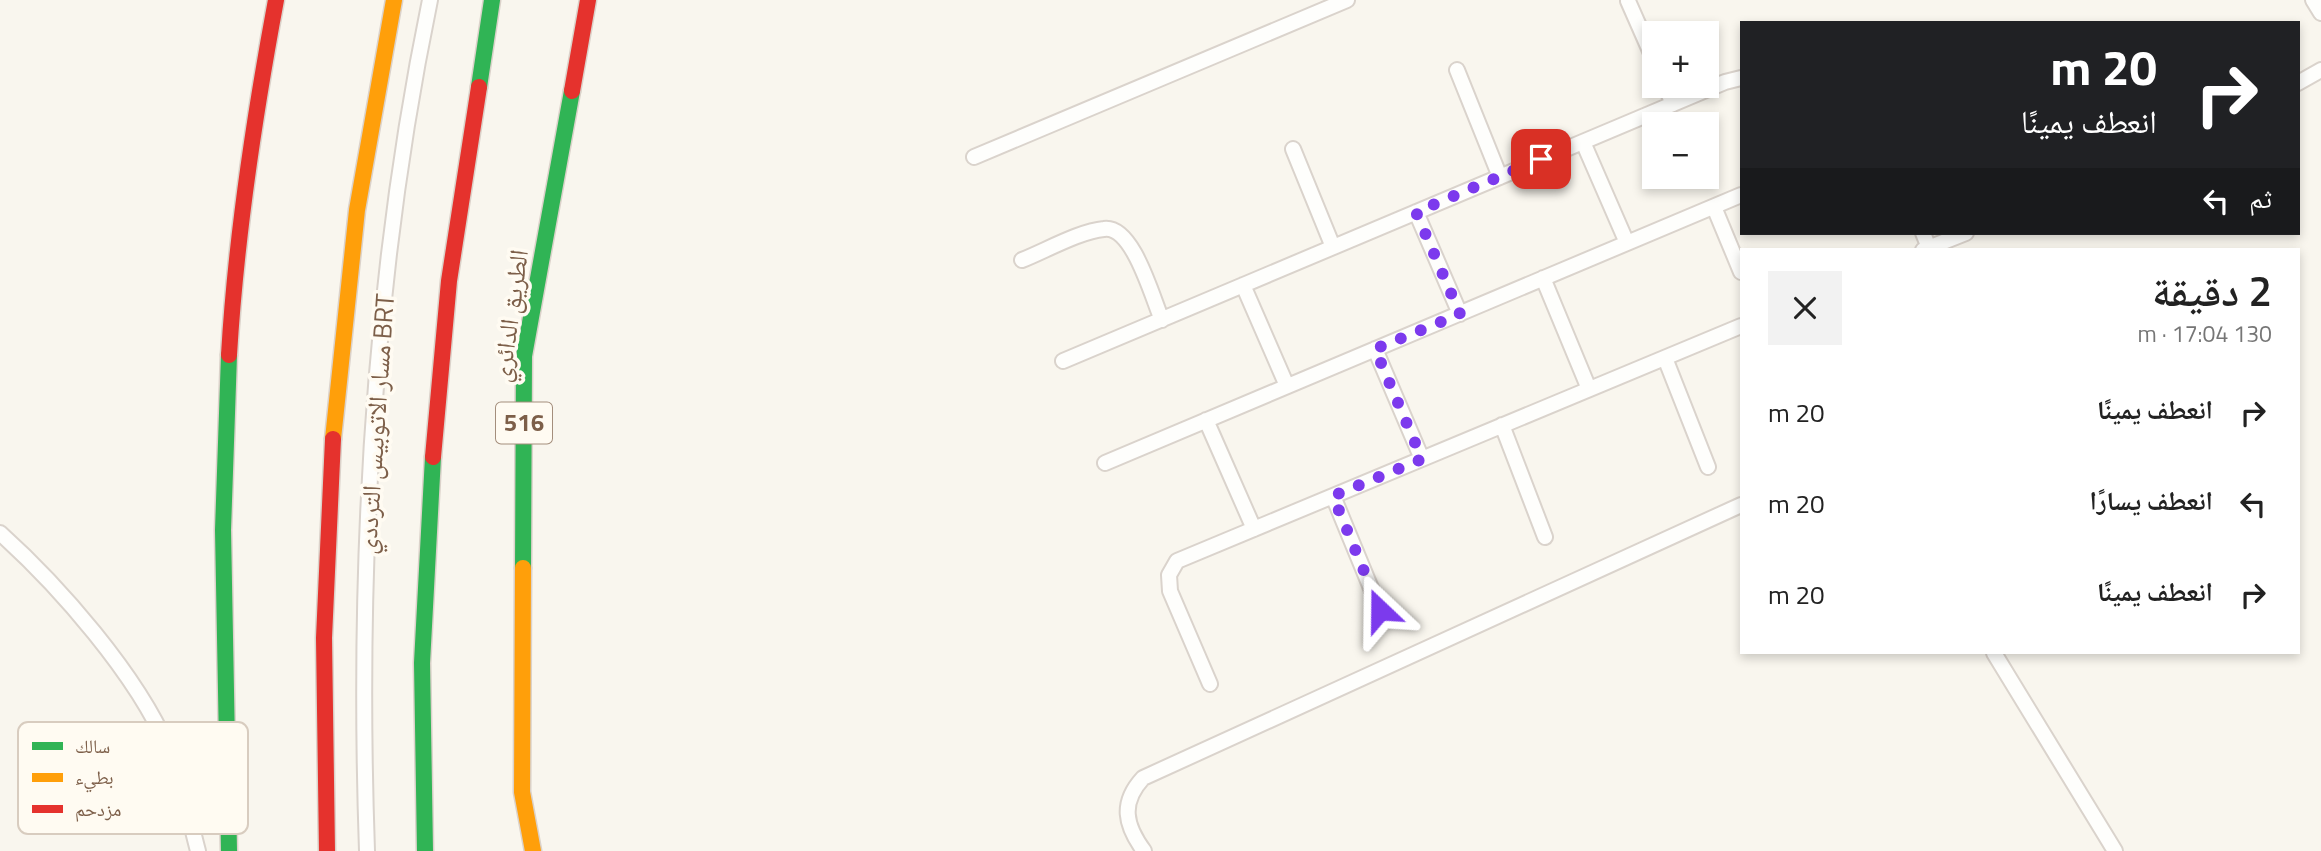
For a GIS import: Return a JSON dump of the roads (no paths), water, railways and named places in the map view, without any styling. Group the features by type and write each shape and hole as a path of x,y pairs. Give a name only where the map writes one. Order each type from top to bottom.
{"highway":[{"path":"224,722 220,521 225,400 246,179 263,57 276,0"},
{"path":"327,851 322,734 328,518 347,286 379,68 394,0"},
{"path":"425,851 422,663 430,489 449,281 492,0"},
{"name":"الطريق الدائري","path":"533,851 522,792 524,356 588,0"}],"lane":[{"name":"مسار الاتوبيس الترددي BRT","path":"367,851 363,715 364,606 378,348 396,202 430,0"},
{"path":"974,157 1347,0"},
{"path":"2313,0 2321,13"},
{"path":"1628,2 1642,33"},
{"path":"1457,70 1500,177"},
{"path":"2300,82 2321,70"},
{"path":"1063,361 1732,79 1740,78"},
{"path":"1670,98 1673,104"},
{"path":"1583,142 1628,243"},
{"path":"1293,149 1333,247"},
{"path":"1105,463 1740,195"},
{"path":"1714,206 1740,270"},
{"path":"1416,212 1460,314"},
{"path":"1022,260 1094,232 1112,229 1127,239 1131,246 1162,320"},
{"path":"1928,248 1961,235"},
{"path":"1543,278 1589,389"},
{"path":"1243,285 1287,386"},
{"path":"1210,684 1170,591 1169,575 1177,561 1740,326"},
{"path":"1375,349 1422,459"},
{"path":"1665,358 1708,467"},
{"path":"1206,420 1254,529"},
{"path":"1502,425 1545,537"},
{"path":"1333,496 1380,610"},
{"path":"1144,851 1126,817 1127,802 1143,778 1740,505"},
{"path":"0,533 66,603 140,698 153,722"},
{"path":"1994,654 2115,851"},
{"path":"193,834 198,851"}]}
